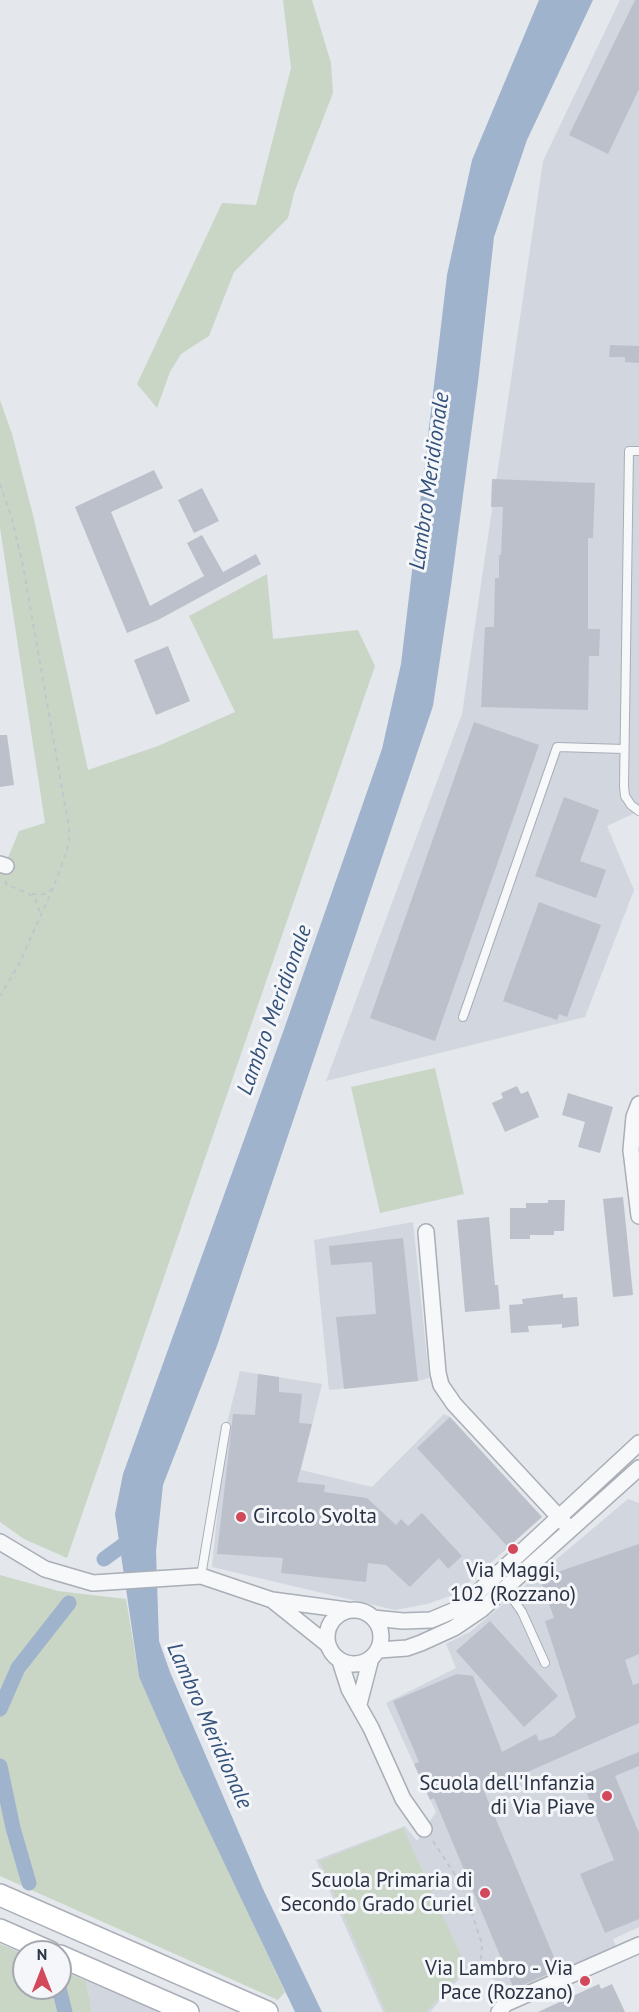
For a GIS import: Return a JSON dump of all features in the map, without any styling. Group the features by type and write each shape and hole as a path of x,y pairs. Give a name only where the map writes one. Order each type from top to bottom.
{"main road":[{"path":"0,1894 267,2012"},
{"path":"0,1930 23,1940"},
{"path":"72,1961 188,2012"}],"street":[{"path":"639,1104 634,1117 631,1150 639,1216"},
{"path":"426,1232 438,1373 441,1385 454,1404 564,1524"},
{"path":"373,1618 403,1621 431,1620 462,1607 500,1582 564,1524 639,1443"},
{"path":"564,1524 639,1468"},
{"path":"0,1542 45,1569 93,1583 201,1576 272,1600 361,1610 373,1618 379,1627 381,1637 359,1704"},
{"path":"340,1661 357,1664 375,1654 407,1648 454,1628 482,1609 500,1582"},
{"path":"272,1600 327,1644 340,1661 349,1689 359,1704 403,1799 424,1829"},
{"path":"327,1644 326,1633 330,1623 334,1617 347,1610"},
{"path":"499,2012 505,2004 639,1945"}],"lane":[{"path":"639,451 629,451 624,749 625,796 639,811"},
{"path":"463,1017 557,747 624,749"},
{"path":"201,1576 226,1427"},
{"path":"500,1582 522,1612 545,1663"}],"path":[{"path":"0,484 12,519 23,566 69,828 69,843 53,888 19,964 0,996"},
{"path":"3,865 6,884 29,894 36,900 40,915"},
{"path":"29,894 45,894 53,888"},
{"path":"424,1829 463,1887 482,1944 480,1970 476,1977"}],"shaded area":[{"path":"620,0 639,0 639,811 607,826 634,890 585,1017 326,1081 462,714 543,161"},
{"path":"413,1222 429,1378 329,1390 314,1240"},
{"path":"240,1371 322,1384 301,1470 372,1487 444,1414 450,1417 542,1517 456,1594 427,1604 395,1610 212,1567 226,1427"},
{"path":"628,1499 639,1503 639,1927 613,1939 618,1951 517,1994 471,1965 430,2012 383,2012 316,1860 405,1826 417,1841 436,1812 386,1703 456,1668 446,1644 470,1632"},
{"path":"86,1981 160,2012 92,2012"}],"green space":[{"path":"283,0 312,0 331,63 333,93 294,193 288,218 234,272 209,336 181,354 170,372 157,408 137,384 222,203 256,205 291,68"},
{"path":"0,400 12,434 34,519 88,770 158,746 235,712 189,616 267,574 273,639 358,630 375,666 67,1558 24,1539 0,1522 0,871 19,831 45,823 0,528"},
{"path":"435,1068 464,1194 380,1213 351,1087"},
{"path":"0,1575 58,1591 126,1599 139,1677 285,1992 278,2000 0,1876"},
{"path":"403,1828 466,1967 426,2012 386,2012 320,1861"},
{"path":"0,1944 12,1949 12,2000 72,2000 72,1975 86,1981 92,2012 0,2012"}],"water":[{"name":"Lambro Meridionale","path":"539,0 593,0 527,140 494,237 478,382 433,706 217,1346 163,1485 156,1551 159,1641 170,1672 263,1889 322,2012 295,2012 181,1772 139,1677 115,1514 123,1474 283,1032 382,749 401,664 447,275 472,160"}],"building":[{"path":"635,0 639,0 639,89 608,154 569,135"},
{"path":"610,345 639,346 639,363 625,362 625,357 609,357"},
{"path":"154,470 163,488 111,512 150,606 204,576 187,543 202,535 223,572 256,554 261,564 158,620 127,633 75,507"},
{"path":"492,479 595,483 593,538 588,538 588,629 600,629 599,656 589,656 588,710 481,707 485,627 494,627 495,578 499,578 499,555 501,555 503,507 491,507"},
{"path":"202,488 219,521 194,533 178,500"},
{"path":"168,646 190,701 156,715 134,660"},
{"path":"474,722 539,745 435,1041 370,1018"},
{"path":"0,735 7,735 14,785 0,787"},
{"path":"564,797 599,810 580,861 606,870 596,898 535,876"},
{"path":"539,902 601,925 567,1017 559,1014 557,1020 503,1001"},
{"path":"517,1086 521,1094 528,1091 539,1117 505,1132 492,1103 503,1098 501,1093"},
{"path":"568,1093 613,1107 600,1153 578,1147 585,1122 562,1115"},
{"path":"623,1197 633,1295 613,1297 603,1199"},
{"path":"548,1200 565,1200 564,1231 554,1231 554,1235 530,1235 530,1239 510,1239 510,1208 526,1208 526,1203 548,1203"},
{"path":"489,1217 495,1285 498,1285 500,1309 465,1312 457,1220"},
{"path":"403,1238 418,1381 344,1389 336,1317 376,1314 372,1262 331,1265 329,1246"},
{"path":"563,1294 563,1298 577,1297 579,1326 562,1328 562,1324 528,1326 529,1332 511,1333 509,1305 523,1304 522,1299"},
{"path":"258,1374 279,1377 279,1392 302,1394 299,1423 312,1424 297,1482 325,1485 324,1492 367,1498 396,1525 401,1519 408,1526 422,1513 462,1556 448,1569 439,1558 410,1587 386,1565 368,1563 366,1582 281,1573 283,1558 217,1554 233,1414 255,1415"},
{"path":"450,1417 542,1517 508,1547 417,1448"},
{"path":"639,1544 639,1654 625,1660 633,1685 639,1683 639,1723 484,1791 559,1969 514,1989 434,1798 430,1800 414,1764 419,1762 393,1701 457,1674 473,1676 502,1752 536,1734 539,1741 554,1736 576,1717 545,1621 554,1618 540,1578"},
{"path":"490,1621 558,1696 524,1727 456,1651"},
{"path":"639,1752 639,1766 615,1776 639,1833 639,1919 605,1933 580,1874 614,1860 580,1776"},
{"path":"599,1984 601,1989 612,1984 625,2012 538,2012"}],"waterway":[{"path":"104,1559 134,1537"},
{"path":"0,1709 18,1668 69,1603"},
{"path":"0,1766 13,1828 29,1883"},
{"path":"62,2000 65,2012"}],"place":[{"name":"Circolo Svolta","path":"241,1517"},
{"name":"Via Maggi, 102 (Rozzano)","path":"513,1549"},
{"name":"Scuola dell'Infanzia di Via Piave","path":"607,1796"},
{"name":"Scuola Primaria di Secondo Grado Curiel","path":"485,1893"},
{"name":"Via Lambro - Via Pace (Rozzano)","path":"585,1981"}]}
